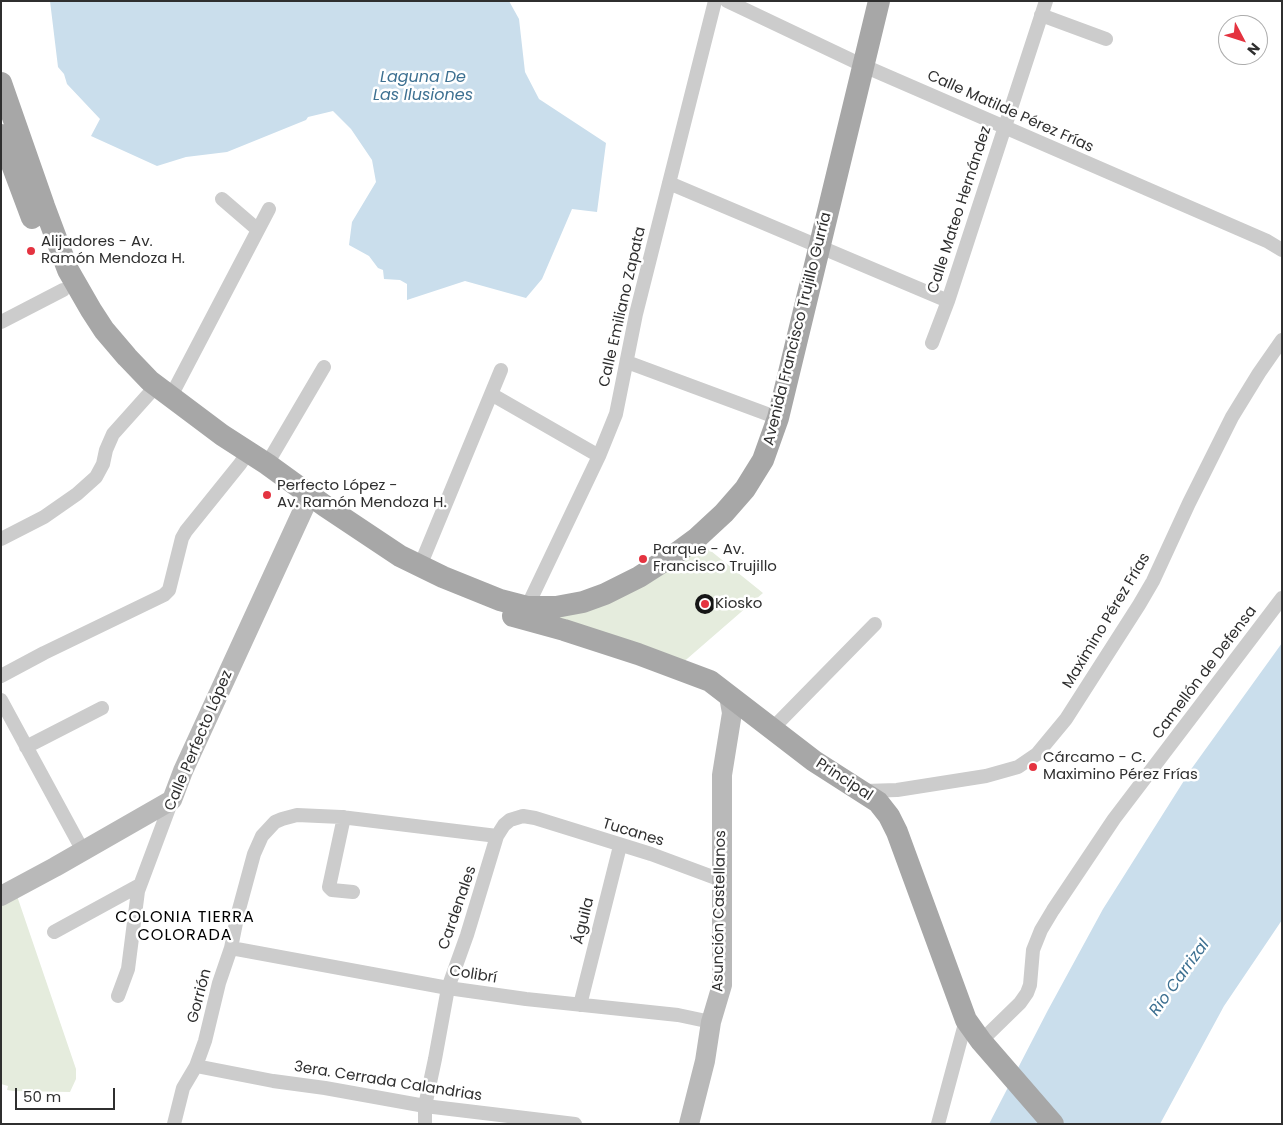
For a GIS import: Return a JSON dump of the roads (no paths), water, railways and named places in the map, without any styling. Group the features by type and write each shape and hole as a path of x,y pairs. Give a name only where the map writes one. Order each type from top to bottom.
{"main road":[{"name":"Avenida Francisco Trujillo Gurría","path":"307,502 420,566 500,600 538,608 570,605 605,594 638,577 678,552 714,523 740,496 756,474 769,446 778,418 880,1"},
{"path":"1,83 7,140 36,228 63,290 85,328 99,346 157,393 222,435 244,458 307,502"},
{"path":"7,140 79,290 115,344 157,393"},
{"path":"244,458 267,464 307,502"},
{"name":"Principal","path":"307,502 377,560 414,580 489,611 564,630 702,677 829,771 862,791 884,809 897,832 966,1020 987,1048 1053,1124"},
{"path":"564,630 560,623 560,615 570,605"}],"street":[{"name":"Calle Emiliano Zapata","path":"527,607 599,456 616,414 636,314 715,1"},
{"name":"Calle Matilde Pérez Frías","path":"727,1 864,66 1267,241 1282,250"},
{"name":"Calle Mateo Hernández","path":"932,343 948,301 1046,1"},
{"path":"1041,15 1106,39"},
{"path":"669,183 820,245 948,301"},
{"path":"222,199 258,230"},
{"path":"1,539 44,517 96,477 104,464 106,450 113,434 157,393 269,210"},
{"path":"1,322 63,290"},
{"name":"Maximino Pérez Frías","path":"862,791 897,790 1008,771 1018,767 1037,754 1066,719 1144,597 1232,417 1282,340"},
{"path":"627,362 778,418"},
{"path":"267,464 324,367"},
{"path":"420,566 501,370"},
{"path":"491,394 599,456"},
{"path":"1,676 164,595 169,590 180,545 186,531 244,458"},
{"name":"Calle Perfecto López","path":"118,996 128,969 135,909 140,885 183,771 307,502"},
{"name":"Camellón de Defensa","path":"987,1048 1027,993 1030,985 1033,950 1041,930 1114,819 1282,598"},
{"path":"772,729 875,624"},
{"name":"Asunción Castellanos","path":"689,1124 722,985 722,775 732,713 729,696"},
{"path":"1,700 83,851"},
{"path":"26,747 102,708"},
{"path":"1,896 172,800"},
{"name":"Gorrión","path":"174,1124 183,1088 190,1073 196,1066 231,948 238,912 254,854 262,836 274,822 282,818 304,815 344,817 498,836"},
{"name":"Cardenales","path":"425,1124 425,1106 448,988 498,836 504,825 510,820 523,816 535,818"},
{"path":"344,817 329,887 332,890 353,892"},
{"name":"Tucanes","path":"535,818 620,846 651,854 721,880"},
{"name":"Águila","path":"580,1005 620,846"},
{"path":"54,932 140,885"},
{"name":"Colibrí","path":"231,948 399,977 448,988 526,999 678,1015 712,1022"},
{"path":"938,1124 966,1020"},
{"name":"3era. Cerrada Calandrias","path":"196,1066 273,1081 325,1088 425,1106 575,1124"}],"water":[{"name":"Laguna De Las Ilusiones","path":"50,1 509,1 519,19 525,72 539,99 606,143 597,212 572,209 542,279 526,298 465,281 407,300 407,284 400,280 384,279 383,270 378,268 369,256 349,245 352,222 376,182 372,160 351,129 333,111 308,117 306,120 227,152 186,157 157,166 91,136 100,119 67,84 64,74 58,67"},
{"name":"Rio Carrizal","path":"1282,643 1282,920 1224,1006 1160,1124 989,1124 1103,909 1192,768"}],"place":[{"name":"Alijadores - Av. Ramón Mendoza H.","path":"31,251"},
{"name":"Perfecto López - Av. Ramón Mendoza H.","path":"267,495"},
{"name":"Parque - Av. Francisco Trujillo","path":"643,559"},
{"name":"Kiosko","path":"705,604"},
{"name":"Cárcamo - C. Maximino Pérez Frías","path":"1033,767"}],"district":[{"name":"COLONIA TIERRA COLORADA","path":"185,927"}]}
